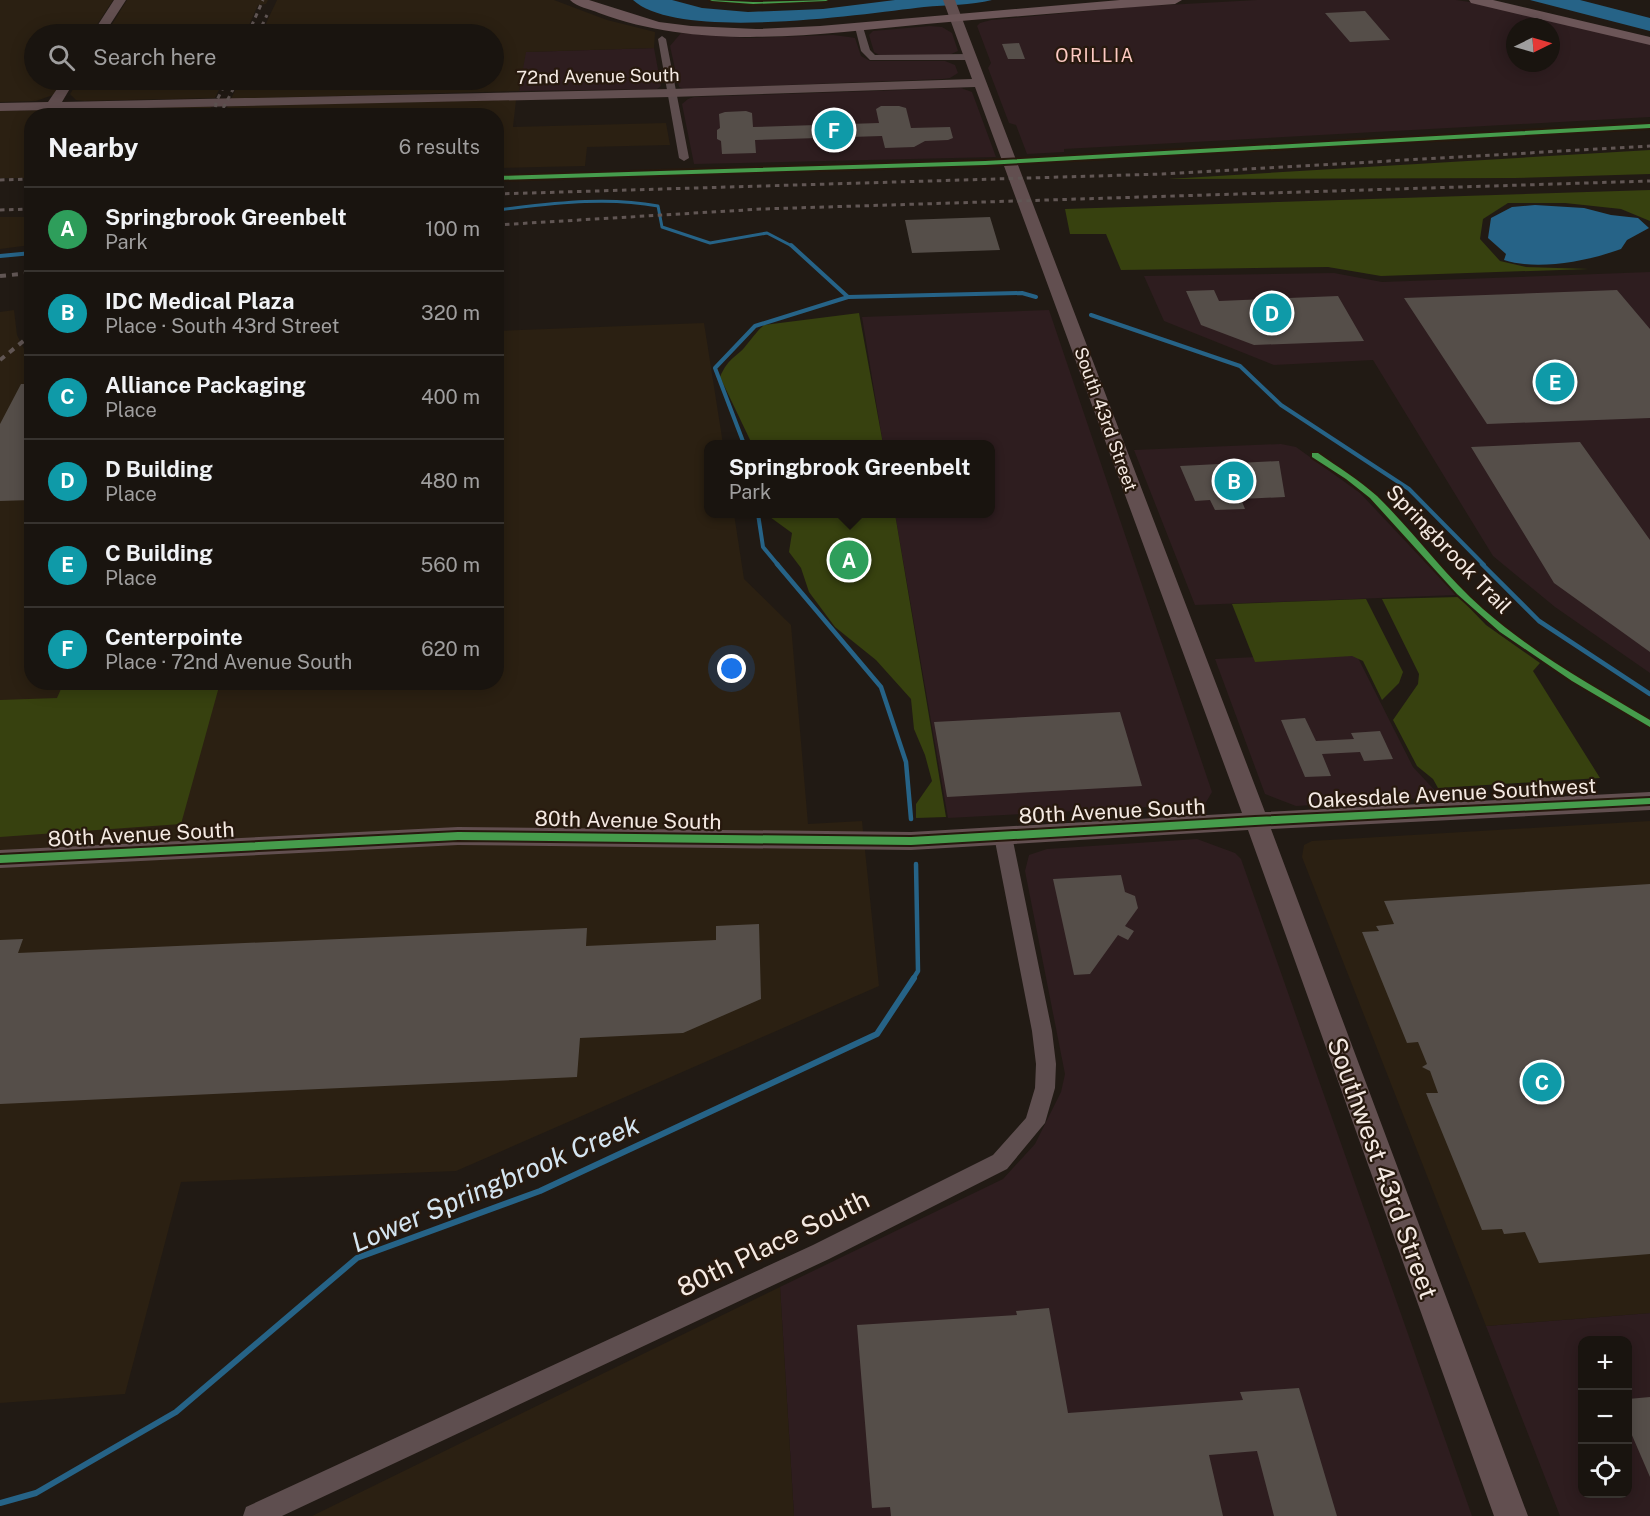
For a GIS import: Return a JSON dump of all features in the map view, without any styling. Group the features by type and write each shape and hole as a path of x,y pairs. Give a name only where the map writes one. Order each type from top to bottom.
{"main road":[{"path":"577,0 629,19 682,29 745,33 859,27 915,21 952,9 1175,0"},
{"path":"1476,0 1650,41"},
{"path":"915,21 946,27 962,35"}],"street":[{"path":"104,24 120,0"},
{"name":"South 43rd Street","path":"952,9 1255,821"},
{"path":"859,27 866,51 873,58 970,57"},
{"path":"662,39 684,158"},
{"name":"72nd Avenue South","path":"0,107 671,93 981,83"},
{"path":"53,105 63,90"},
{"name":"Oakesdale Avenue Southwest","path":"1255,821 1650,801"},
{"name":"80th Avenue South","path":"0,859 458,836 832,842 911,841 1255,821"},
{"name":"Southwest 43rd Street","path":"1255,821 1511,1516"},
{"name":"80th Place South","path":"255,1516 831,1247 1000,1162 1035,1123 1043,1098 1046,1064 1042,1031 1003,836"}],"shaded area":[{"path":"0,0 113,0 97,24 24,24 24,90 56,90 53,95 36,101 0,102"},
{"path":"127,0 268,0 266,4 258,5 249,24 112,24"},
{"path":"277,0 554,0 607,20 655,32 654,48 526,52 519,91 231,99 235,90 504,90 504,24 266,24"},
{"path":"1257,0 1456,0 1484,4 1542,18 1506,18 1506,72 1560,72 1560,22 1650,44 1650,117 1064,149 1064,152 1027,154 1016,125 1009,123 988,68 991,63 977,26 991,20 1130,7"},
{"path":"942,27 952,33 958,51 949,55 881,56 874,52 869,35 873,31"},
{"path":"681,33 746,38 833,35 849,37 855,38 861,56 870,61 945,61 955,65 958,73 943,79 684,89 679,87 670,46"},
{"path":"654,48 661,86 657,89 519,91 525,52"},
{"path":"961,88 972,92 996,157 694,164 682,104 694,97"},
{"path":"73,90 219,90 215,98 84,101 76,100 70,94"},
{"path":"516,100 513,127 666,123 670,145 587,147 585,166 504,168 504,108 227,108 229,105"},
{"path":"212,106 211,108 127,108"},
{"path":"24,110 24,178 0,178 0,111"},
{"path":"0,217 24,217 24,246 0,249"},
{"path":"1650,272 1650,673 1555,607 1493,556 1373,360 1274,365 1164,321 1144,276 1334,273 1382,282"},
{"path":"14,310 17,335 24,349 24,690 504,690 504,331 704,323 722,440 704,440 704,518 735,518 744,579 791,625 808,824 862,821 879,986 456,1171 181,1182 125,1394 0,1403 0,312"},
{"path":"1049,310 1212,792 1205,804 948,818 896,518 995,518 995,440 882,440 862,317"},
{"path":"1281,444 1296,447 1360,493 1456,595 1195,605 1134,450"},
{"path":"1355,652 1413,767 1441,797 1296,806 1265,794 1215,659"},
{"path":"1650,821 1650,1313 1486,1326 1302,857 1304,845 1312,841"},
{"path":"1197,839 1235,853 1241,859 1472,1516 794,1516 780,1287 1003,1179 1035,1144 1061,1092 1065,1074 1025,871 1029,855 1047,849"},
{"path":"780,1287 794,1516 312,1516"},
{"path":"1650,1313 1650,1516 1560,1516 1486,1326"}],"green space":[{"path":"1650,150 1650,174 1514,178 1167,179"},
{"path":"1650,190 1650,221 1621,209 1565,203 1508,203 1483,219 1480,239 1500,261 1526,267 1589,269 1381,276 1328,267 1121,270 1106,234 1070,234 1065,209"},
{"path":"859,313 882,440 750,440 720,377 730,361 764,325"},
{"path":"771,518 896,518 946,817 916,818 916,804 932,781 925,755 914,729 911,699 876,660 835,627 809,592 801,568 789,552 792,533"},
{"path":"1459,597 1486,625 1540,663 1533,671 1600,778 1438,788 1433,779 1417,766 1393,720 1418,684 1419,674 1382,599"},
{"path":"1366,599 1403,672 1399,683 1382,700 1363,661 1352,656 1255,662 1232,604"},
{"path":"60,690 218,690 181,824 0,837 0,700 57,698"}],"water":[{"path":"633,0 672,0 702,8 748,12 823,9 895,0 992,0 817,19 729,23 689,20 656,13"},
{"path":"1530,0 1580,0 1650,18 1650,31"},
{"path":"1535,205 1584,208 1611,215 1638,218 1649,228 1627,240 1621,249 1579,261 1532,265 1504,260 1506,254 1488,238 1491,218 1512,207"}],"building":[{"path":"1365,11 1390,40 1350,42 1325,13"},
{"path":"1019,43 1025,59 1008,59 1002,44"},
{"path":"881,106 906,108 911,128 950,127 953,138 925,141 914,147 885,148 882,136 755,140 756,153 722,154 721,141 717,139 717,130 720,128 719,114 725,112 752,113 753,127 879,123 876,109"},
{"path":"990,217 1000,250 912,253 905,220"},
{"path":"1214,290 1219,301 1338,296 1364,341 1254,345 1201,325 1186,291"},
{"path":"1617,290 1650,329 1650,418 1487,424 1404,298"},
{"path":"21,384 24,384 24,500 0,501 0,424"},
{"path":"1580,442 1650,540 1650,652 1554,583 1471,447"},
{"path":"1279,461 1285,497 1241,499 1245,509 1215,510 1210,500 1195,501 1180,466"},
{"path":"1120,712 1142,786 947,797 934,722"},
{"path":"1305,718 1316,741 1354,739 1351,733 1380,731 1393,759 1364,761 1360,752 1322,754 1331,776 1305,777 1281,720"},
{"path":"1121,875 1125,892 1135,896 1138,908 1125,926 1134,931 1128,940 1118,935 1090,974 1074,975 1053,879"},
{"path":"1650,884 1650,1254 1539,1263 1525,1232 1504,1234 1502,1229 1482,1230 1426,1093 1438,1093 1430,1071 1422,1067 1427,1064 1418,1042 1407,1043 1362,932 1379,931 1376,926 1394,924 1384,901"},
{"path":"759,924 761,999 683,1033 580,1038 577,1077 0,1104 0,940 23,939 18,953 587,928 586,946 716,940 716,926"},
{"path":"1049,1308 1068,1413 1243,1400 1240,1392 1299,1388 1337,1516 1274,1516 1257,1451 1209,1455 1223,1516 891,1516 890,1507 872,1508 857,1325 1017,1315 1016,1311"},
{"path":"1650,1397 1650,1477 1632,1435 1632,1399"}],"waterway":[{"path":"504,209 597,201 638,203 658,206 662,227 710,243 767,233 792,246"},
{"path":"791,245 848,297"},
{"path":"0,256 24,254"},
{"name":"Lower Springbrook Creek","path":"848,297 1022,293 1036,297"},
{"name":"Lower Springbrook Creek","path":"742,440 715,368 755,326 848,297"},
{"name":"Lower Springbrook Creek","path":"1091,315 1240,366 1281,405 1409,489 1484,565"},
{"name":"Lower Springbrook Creek","path":"759,518 763,547 778,565"},
{"name":"Lower Springbrook Creek","path":"777,564 881,687 906,762 911,819"},
{"name":"Lower Springbrook Creek","path":"1482,564 1539,621 1650,694"},
{"name":"Lower Springbrook Creek","path":"913,979 918,971 916,864"},
{"name":"Lower Springbrook Creek","path":"0,1503 36,1493 176,1412 357,1258 540,1191 877,1034 914,978"}],"railway":[{"path":"252,24 263,0"},
{"path":"263,24 267,15"},
{"path":"216,108 222,90"},
{"path":"223,108 233,90"},
{"path":"504,194 1162,174 1650,146"},
{"path":"0,180 24,179"},
{"path":"504,225 762,209 1650,181"},
{"path":"0,210 24,209"},
{"path":"0,276 24,274"},
{"path":"0,360 24,340"}],"cycle path":[{"path":"712,0 753,3 826,0"},
{"path":"504,178 985,163 1650,126"},
{"name":"Springbrook Trail","path":"1315,455 1373,497 1460,592 1503,630 1550,664 1650,724"},
{"path":"0,859 458,836 911,841 1650,801"}],"place":[{"name":"Centerpointe","path":"834,130"},
{"name":"D Building","path":"1272,313"},
{"name":"C Building","path":"1555,382"},
{"name":"IDC Medical Plaza","path":"1234,481"},
{"name":"Springbrook Greenbelt","path":"849,560"},
{"name":"Alliance Packaging","path":"1542,1082"}],"district":[{"name":"ORILLIA","path":"1095,55"}]}
